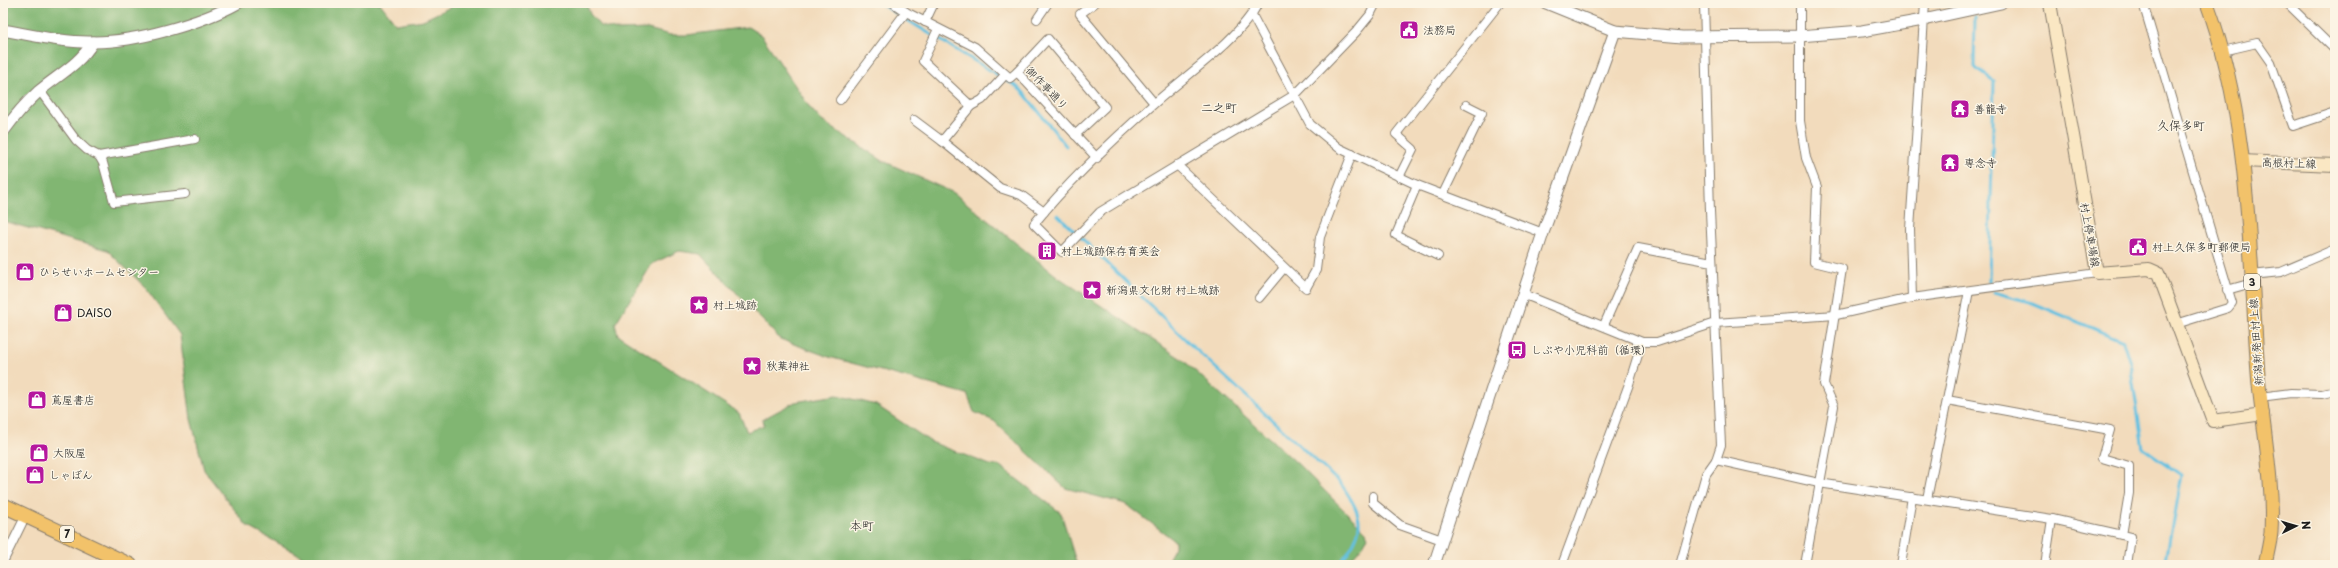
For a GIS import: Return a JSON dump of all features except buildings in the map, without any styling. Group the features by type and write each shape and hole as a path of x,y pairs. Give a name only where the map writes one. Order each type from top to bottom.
{"highway":[{"name":"7","path":"3,504 130,565"}],"main road":[{"name":"村上停車場線","path":"2050,3 2097,273 2149,269 2158,274 2213,421 2263,414"},
{"name":"新潟新発田村上線","path":"2207,3 2223,51 2237,115 2242,161 2260,397 2271,498 2271,533 2265,565"},
{"name":"高根村上線","path":"2242,161 2335,165"}],"street":[{"path":"3,30 36,36 94,42 130,40 198,20 238,3"},
{"path":"893,3 906,12 975,47 1005,75 982,100 971,106 942,141"},
{"path":"925,22 934,3"},
{"path":"1037,19 1048,3"},
{"path":"1095,3 1080,14 1154,103"},
{"path":"1258,3 1252,15 1225,42 1154,103 1097,158 1034,224 1062,252 1100,212 1296,94 1356,32 1370,15 1376,3"},
{"path":"1399,177 1413,149 1396,134 1500,3"},
{"path":"1546,3 1615,31 1647,35 1799,36 1862,30 1923,20 2001,3"},
{"path":"1680,565 1706,474 1716,460 1721,445 1703,35 1704,3"},
{"path":"1800,3 1800,121 1806,158 1817,187 1814,262 1842,269 1824,384 1834,406 1819,483 1806,565"},
{"path":"1912,298 1910,228 1925,3"},
{"path":"2143,3 2232,303 2228,308 2176,324"},
{"path":"2287,3 2335,50"},
{"path":"840,100 906,12"},
{"path":"1252,15 1296,94 1310,124 1339,148 1417,185 1543,233"},
{"path":"938,29 923,61 971,106"},
{"path":"1434,565 1543,233 1615,31"},
{"path":"1017,72 1048,39 1104,107 1075,135"},
{"path":"3,132 24,106 40,91 73,67 84,56 94,42"},
{"path":"2223,51 2257,43 2271,63 2293,126 2335,112"},
{"name":"御作事通り","path":"1005,75 1010,78 1017,72 1097,158"},
{"path":"40,91 76,140 87,150 99,156 195,139"},
{"path":"1443,194 1482,113 1466,105"},
{"path":"914,120 1000,188 1021,195 1044,212"},
{"path":"1177,165 1306,288 1316,270 1320,237 1352,154"},
{"path":"99,156 114,202 185,194"},
{"path":"1417,185 1396,235 1438,256"},
{"path":"1604,326 1638,248 1712,262"},
{"path":"2227,290 2251,279 2281,272 2335,249"},
{"path":"1259,298 1284,268"},
{"path":"1523,294 1642,342 1657,342 1715,322 1836,315 1912,298 2097,273"},
{"path":"1927,498 1969,291"},
{"path":"1562,565 1629,384 1642,342"},
{"path":"2260,397 2290,393 2322,394 2335,391"},
{"path":"1947,400 2110,430 2102,458 2129,466 2129,493 2122,535"},
{"path":"1716,460 1819,483 1927,498 2052,519 2131,537 2127,565"},
{"path":"1373,496 1373,503 1400,525 1442,540"},
{"path":"1901,565 1912,497"},
{"path":"3,562 26,515"},
{"path":"2045,565 2052,519"}],"green space":[{"path":"3,3 380,3 396,24 423,20 459,3 586,3 590,14 600,26 618,30 648,29 670,35 687,35 748,27 762,36 810,108 822,121 883,161 954,193 1058,277 1183,360 1299,465 1366,532 1368,537 1361,548 1345,565 1165,565 1175,547 1175,541 1126,504 1065,488 994,421 974,412 967,394 829,357 780,339 700,254 679,251 652,264 615,324 618,335 739,413 747,432 764,425 763,419 795,402 837,395 876,405 931,442 990,465 1000,466 1061,513 1077,565 318,565 247,526 204,470 191,419 180,335 145,287 107,250 3,221"}],"waterway":[{"path":"879,3 1016,86 1023,92 1066,146"},
{"path":"1975,17 1974,67 1994,81 1989,282"},
{"path":"1058,215 1190,344 1341,484 1355,507 1359,525 1354,543 1339,565"},
{"path":"1994,292 2033,303 2123,341 2130,363 2143,448 2181,475 2165,565"}],"place":[{"name":"法務局","path":"1409,30"},
{"name":"善龍寺","path":"1960,109"},
{"name":"専念寺","path":"1950,163"},
{"name":"村上久保多町郵便局","path":"2138,247"},
{"name":"村上城跡保存育英会","path":"1047,251"},
{"name":"ひらせいホームセンター","path":"25,272"},
{"name":"新潟県文化財 村上城跡","path":"1092,290"},
{"name":"村上城跡","path":"699,305"},
{"name":"DAISO","path":"63,313"},
{"name":"しぶや小児科前（循環）","path":"1517,350"},
{"name":"秋葉神社","path":"752,366"},
{"name":"蔦屋書店","path":"37,400"},
{"name":"大阪屋","path":"39,453"},
{"name":"しゃぼん","path":"35,475"}],"district":[{"name":"二之町","path":"1219,108"},
{"name":"久保多町","path":"2181,126"},
{"name":"本町","path":"862,526"}]}
